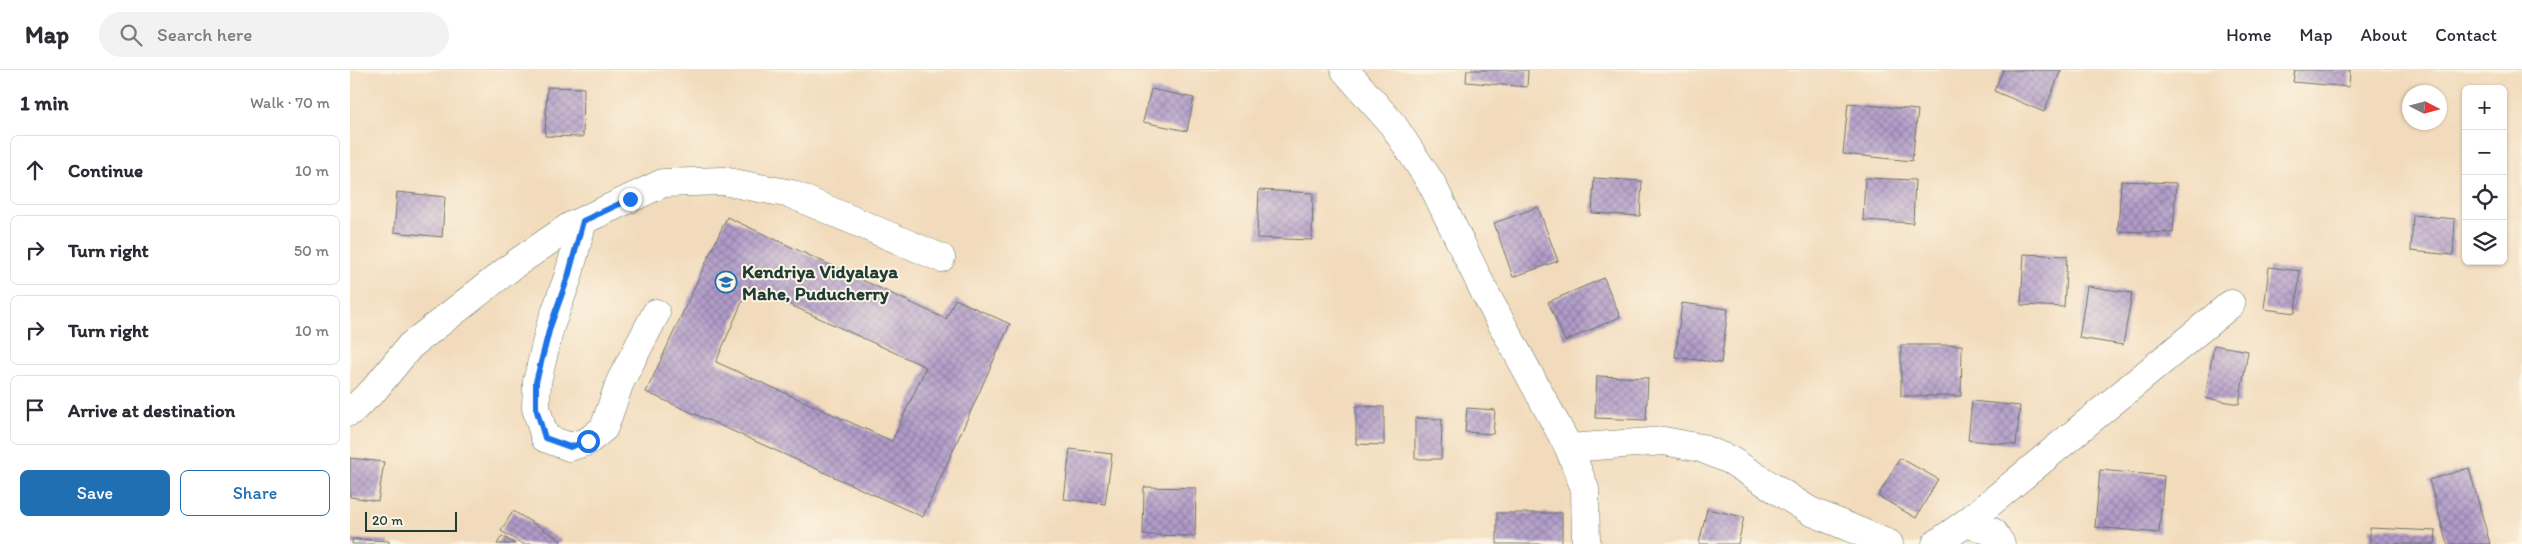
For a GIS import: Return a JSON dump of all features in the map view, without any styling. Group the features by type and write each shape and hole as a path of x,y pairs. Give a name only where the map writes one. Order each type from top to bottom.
{"street":[{"path":"1345,70 1393,126 1432,184 1484,291 1569,448 1585,489 1586,544"},
{"path":"350,412 374,390 410,346 515,264 569,228 664,183 723,182 791,194 942,258"},
{"path":"583,221 568,277 550,327 536,382 536,408 545,438 570,447 588,441 604,428 620,382 656,312"},
{"path":"1936,544 1966,523 2231,304"},
{"path":"1569,448 1664,441 1701,448 1730,460 1810,511 1889,544"},
{"path":"1966,523 1993,532 2001,544"}],"building":[{"path":"1467,70 1528,70 1527,87 1466,82"},
{"path":"2003,70 2061,70 2044,112 1994,91"},
{"path":"2295,70 2350,70 2349,87 2293,82"},
{"path":"547,87 584,88 583,137 545,136"},
{"path":"1151,89 1194,98 1187,131 1143,122"},
{"path":"1848,103 1918,110 1912,161 1843,154"},
{"path":"1594,178 1642,181 1640,216 1592,213"},
{"path":"1865,178 1915,180 1913,223 1863,220"},
{"path":"2121,181 2176,183 2173,233 2118,231"},
{"path":"1259,190 1313,193 1312,240 1257,238"},
{"path":"397,192 445,197 442,237 394,232"},
{"path":"1538,207 1558,261 1513,277 1494,223"},
{"path":"2413,215 2455,219 2453,255 2411,251"},
{"name":"Kendriya Vidyalaya Mahe, Puducherry","path":"727,217 946,319 955,299 1010,324 923,517 646,392","holes":["749,286 926,367 892,441 716,362"]},
{"path":"2024,254 2067,256 2064,307 2021,305"},
{"path":"2269,267 2300,271 2295,313 2264,309"},
{"path":"1604,278 1620,317 1565,341 1548,302"},
{"path":"2087,286 2132,293 2123,345 2079,338"},
{"path":"1682,303 1728,309 1721,363 1675,357"},
{"path":"1901,345 1962,345 1961,396 1901,396"},
{"path":"2214,345 2248,351 2239,404 2205,398"},
{"path":"1597,376 1648,378 1646,420 1595,418"},
{"path":"1972,401 2020,406 2016,445 1968,440"},
{"path":"1356,406 1384,407 1384,445 1356,444"},
{"path":"1467,408 1495,410 1493,434 1465,432"},
{"path":"1415,418 1442,419 1441,459 1415,459"},
{"path":"1070,449 1112,454 1105,504 1064,499"},
{"path":"350,458 384,462 378,501 350,497"},
{"path":"1900,458 1938,479 1916,518 1878,496"},
{"path":"2469,468 2490,544 2447,544 2429,480"},
{"path":"2100,470 2164,476 2159,533 2095,527"},
{"path":"1144,487 1196,488 1195,536 1143,535"},
{"path":"1707,509 1744,517 1738,544 1699,544"},
{"path":"513,511 561,540 559,544 523,544 501,531"},
{"path":"1497,513 1562,513 1562,544 1497,544"},
{"path":"2370,528 2436,531 2435,544 2370,544"},
{"path":"502,536 515,544 497,544"},
{"path":"352,539 389,541 389,544 352,544"}],"place":[{"name":"Kendriya Vidyalaya Mahe, Puducherry","path":"726,282"}],"route":[{"path":"588,441 570,447 545,438 536,408 536,382 550,327 568,277 583,221 630,199"}]}
